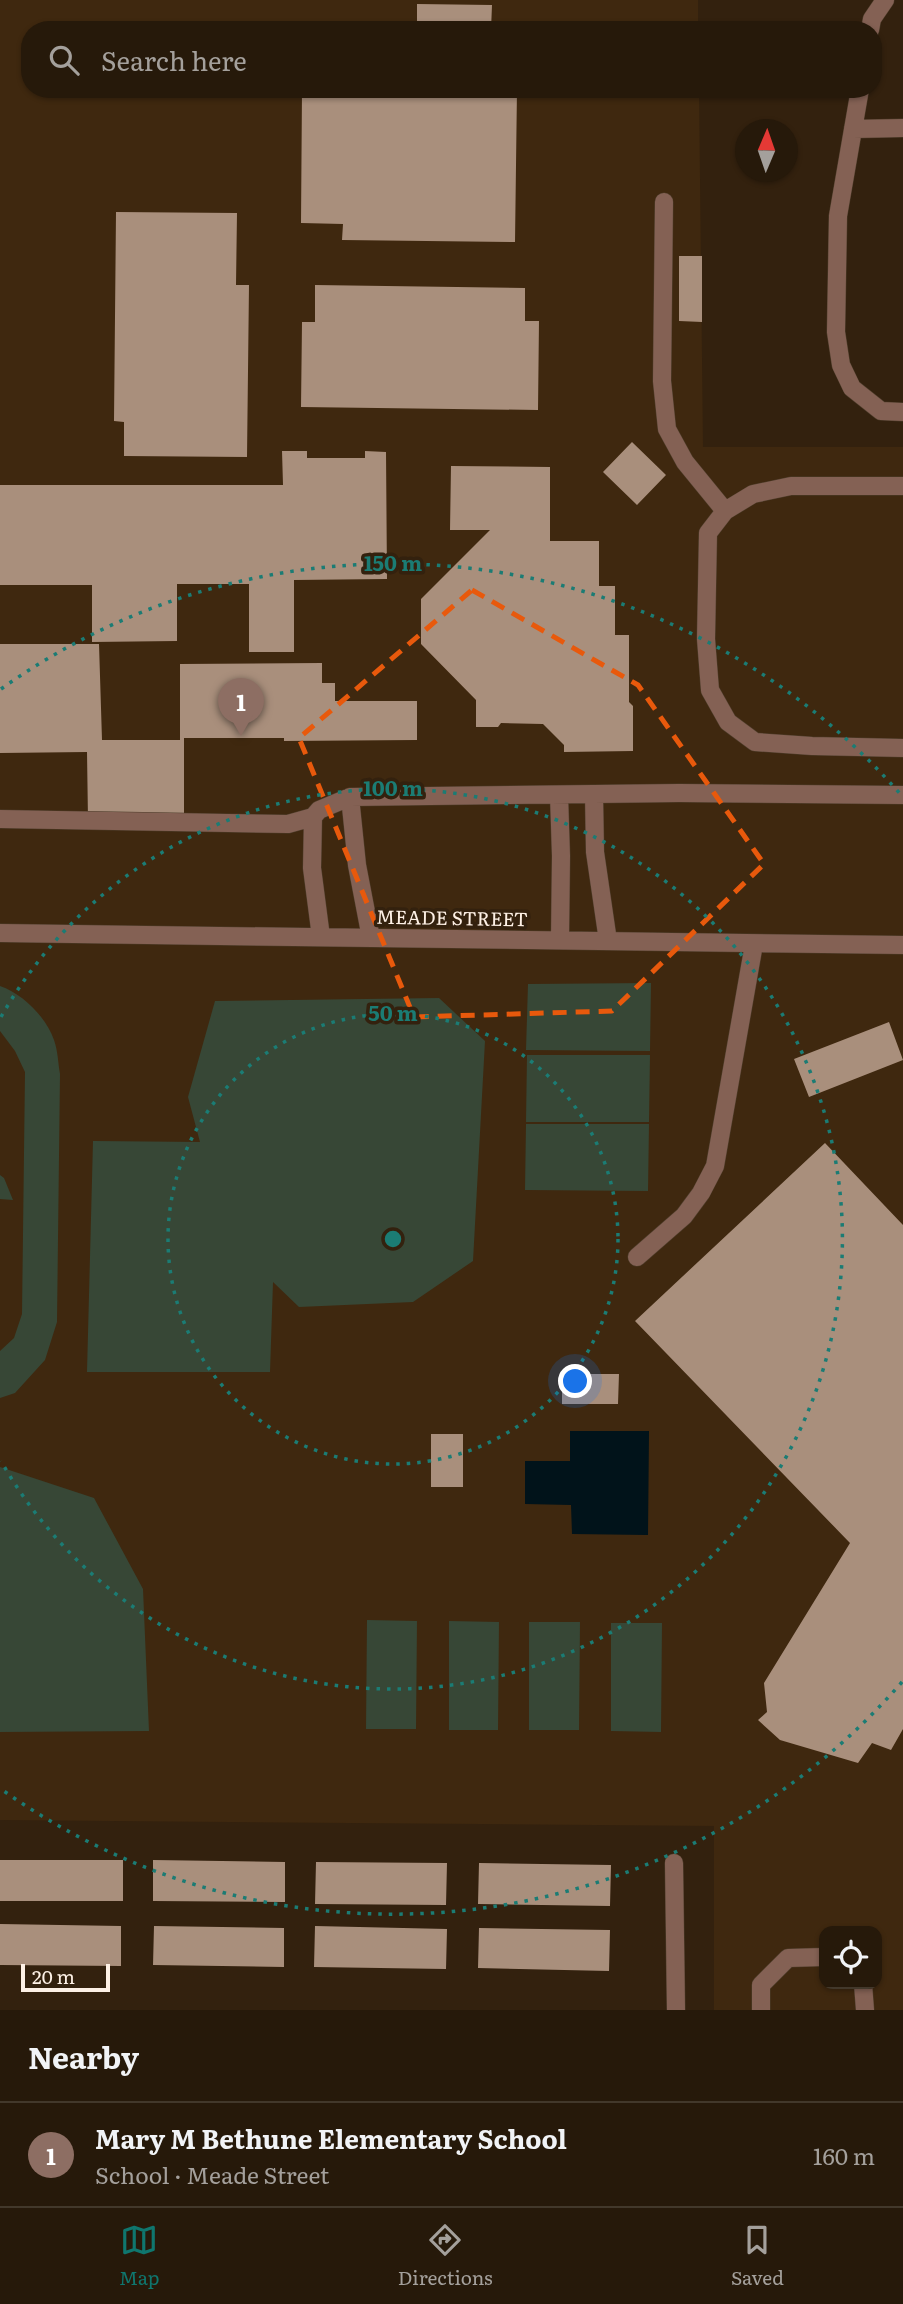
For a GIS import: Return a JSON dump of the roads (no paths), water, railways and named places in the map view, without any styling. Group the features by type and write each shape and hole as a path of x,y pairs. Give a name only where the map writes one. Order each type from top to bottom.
{"street":[{"path":"872,21 885,0"},
{"path":"858,98 838,216 835,332 841,365 852,388 881,411 903,412"},
{"path":"853,129 903,128"},
{"path":"664,202 662,381 667,429 685,462 725,511"},
{"path":"903,486 791,486 753,494 725,511 708,533 706,639 710,690 728,722 755,742 903,748"},
{"path":"594,794 595,852 608,941"},
{"path":"0,820 288,824 313,817 319,810 350,797 594,794 903,795"},
{"path":"559,795 560,940"},
{"path":"350,797 357,866 371,938"},
{"path":"313,817 312,868 321,937"},
{"name":"MEADE STREET","path":"0,933 903,945"},
{"path":"637,1257 684,1216 701,1193 715,1166 754,944"},
{"path":"674,1863 676,2010"},
{"path":"761,2010 761,1985 788,1958 819,1956"},
{"path":"863,1989 865,2010"}],"place":[{"name":"Mary M Bethune Elementary School","path":"241,736"}]}
